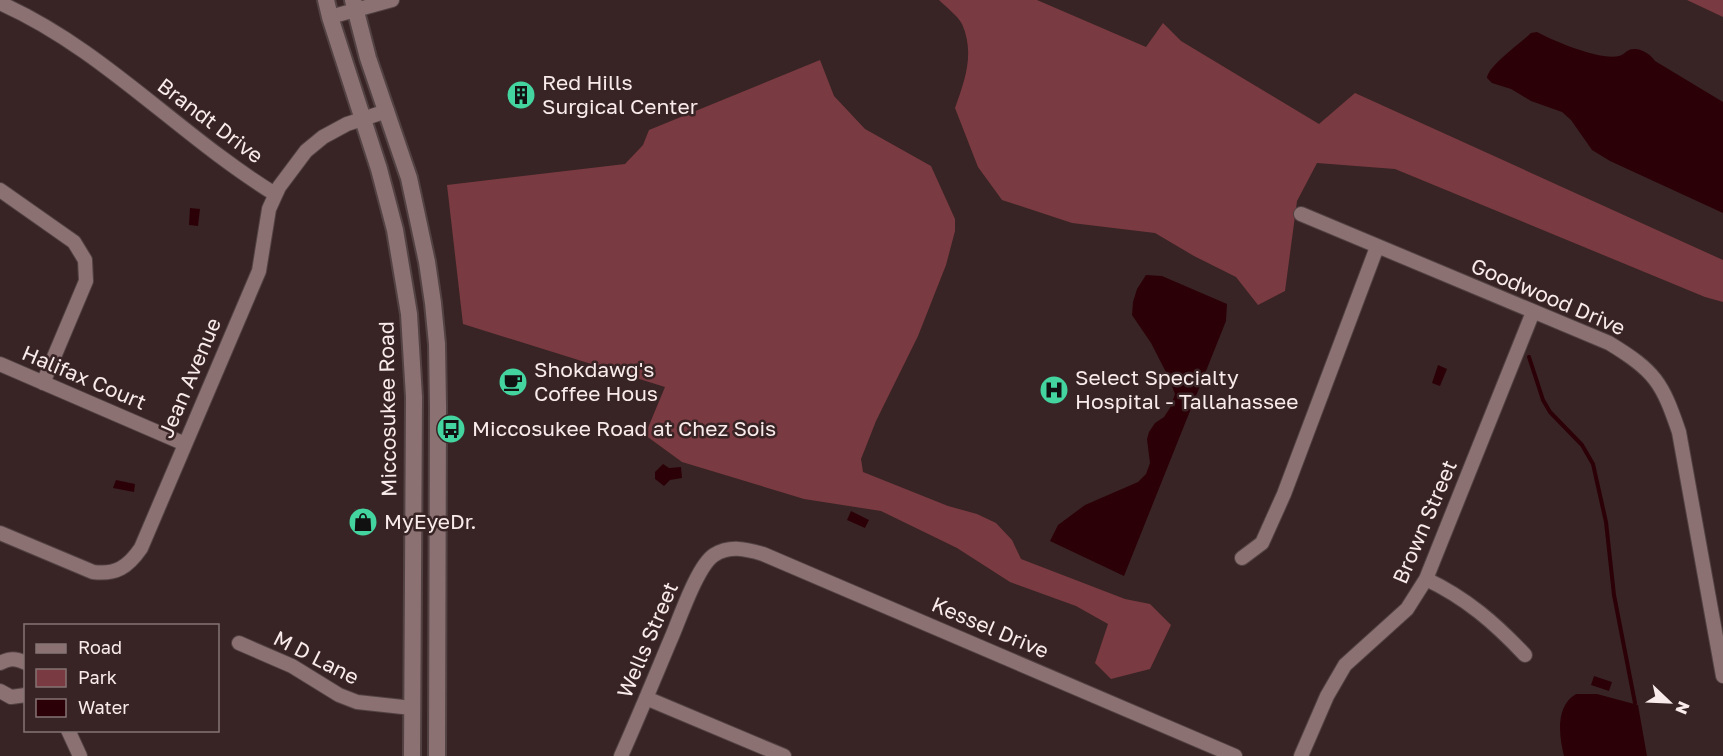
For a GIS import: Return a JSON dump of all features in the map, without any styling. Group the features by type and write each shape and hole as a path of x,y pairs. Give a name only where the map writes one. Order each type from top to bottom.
{"street":[{"path":"328,8 392,0"},
{"name":"Brandt Drive","path":"0,3 27,15 77,46 243,175 275,194 292,167 323,137 347,124 387,111"},
{"path":"354,5 368,58 409,178 427,262 437,344 437,756"},
{"name":"Miccosukee Road","path":"328,8 395,230 409,314 413,375 412,756"},
{"path":"0,190 74,242 85,260 86,281 43,383"},
{"name":"Jean Avenue","path":"0,533 93,572 105,573 131,562 141,548 259,271 265,225 275,194"},
{"name":"Goodwood Drive","path":"1301,214 1609,344 1632,357 1659,382 1679,432 1723,676"},
{"path":"1242,558 1262,543 1284,494 1377,247"},
{"name":"Brown Street","path":"1301,756 1327,696 1345,666 1407,609 1426,579 1533,312"},
{"name":"Halifax Court","path":"0,364 185,444"},
{"path":"413,375 438,376"},
{"name":"Kessel Drive","path":"726,550 745,549 763,554 1235,756"},
{"name":"Wells Street","path":"621,756 693,586 712,556 726,550"},
{"path":"1426,579 1455,594 1486,616 1525,655"},
{"name":"M D Lane","path":"239,643 292,666 339,695 357,702 412,708"},
{"path":"0,663 10,658 24,662"},
{"path":"0,691 11,697 24,695"},
{"path":"646,698 784,756"},
{"path":"69,732 80,756"}],"green space":[{"path":"939,0 1037,0 1146,47 1163,23 1181,41 1319,124 1355,93 1723,260 1723,302 1705,297 1395,169 1317,163 1297,201 1285,291 1258,305 1236,277 1155,233 1072,223 1002,200 978,167 955,108 965,77 968,45 962,24"},
{"path":"1687,0 1723,0 1723,17"},
{"path":"820,60 834,96 865,129 931,166 955,219 955,231 946,265 918,336 876,421 861,459 863,472 996,523 1012,540 1021,559 1125,599 1150,604 1171,625 1150,669 1111,679 1095,663 1108,624 1076,606 1010,582 957,548 881,511 804,499 682,462 645,435 665,387 463,324 447,185 625,164 643,145 649,130"}],"water":[{"path":"1537,32 1565,45 1601,56 1619,56 1629,50 1642,50 1655,61 1723,102 1723,213 1610,161 1592,150 1571,120 1562,112 1531,101 1511,89 1492,83 1487,78 1493,67 1506,55 1531,33"},
{"path":"190,208 200,209 198,226 189,225"},
{"path":"1146,275 1162,276 1227,304 1226,321 1124,576 1050,541 1058,525 1085,505 1138,482 1146,474 1150,463 1147,439 1149,432 1170,408 1175,394 1169,378 1151,343 1132,315 1137,289"},
{"path":"1438,365 1447,369 1440,386 1432,383"},
{"path":"663,464 669,468 681,467 682,478 670,480 664,486 655,479 655,472"},
{"path":"116,480 135,484 134,492 113,488"},
{"path":"851,511 869,520 865,528 847,520"},
{"path":"1594,676 1612,682 1609,691 1591,685"},
{"path":"1576,694 1597,694 1638,705 1647,756 1564,756 1560,722 1569,699"}],"waterway":[{"path":"1529,357 1543,400 1550,412 1582,445 1593,464 1606,522 1614,595 1635,703"}],"place":[{"name":"Red Hills Surgical Center","path":"521,95"},
{"name":"Shokdawg's Coffee Hous","path":"513,382"},
{"name":"Select Specialty Hospital - Tallahassee","path":"1054,390"},
{"name":"Miccosukee Road at Chez Sois","path":"451,429"},
{"name":"MyEyeDr.","path":"363,522"}]}
